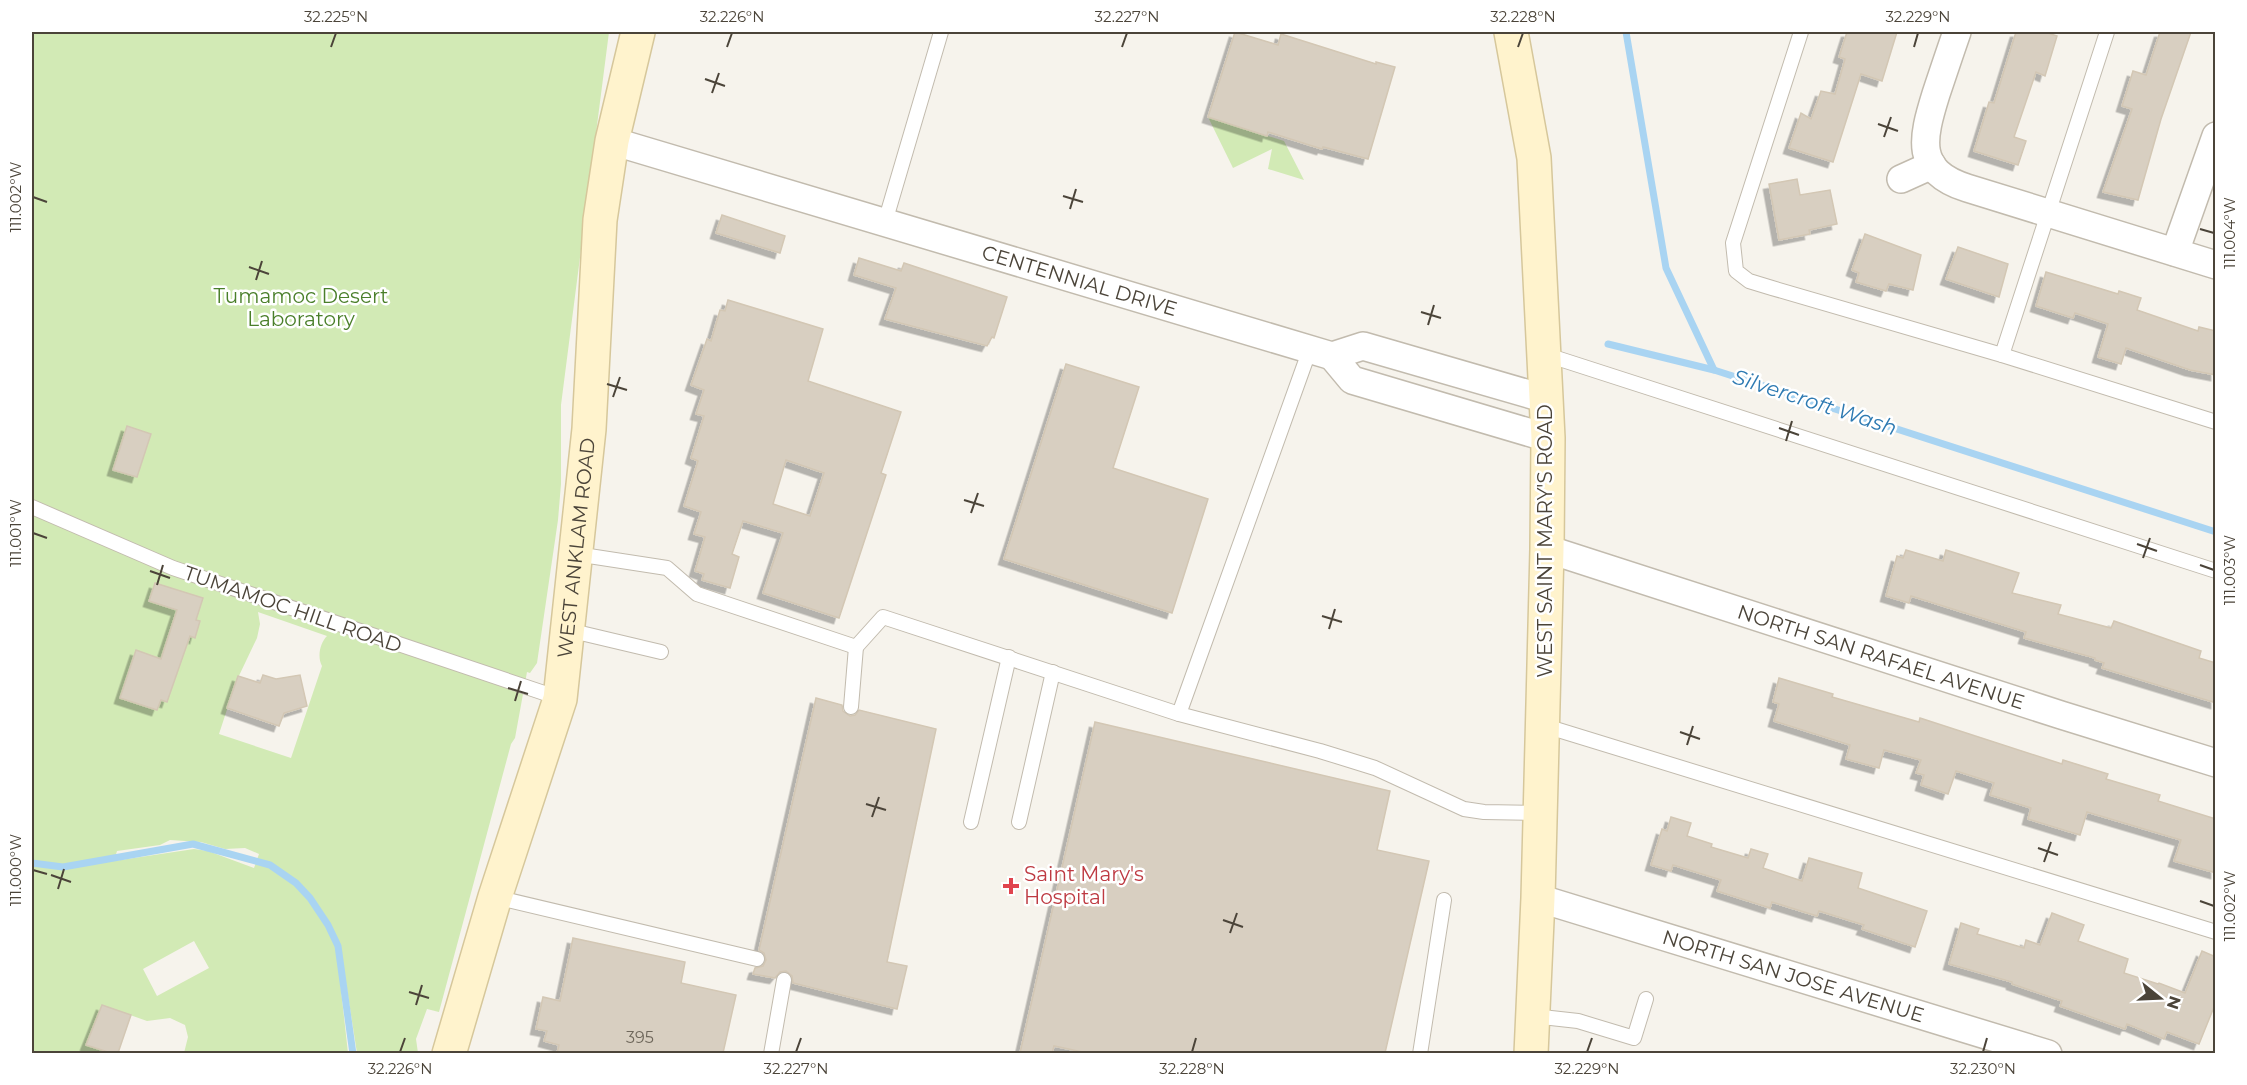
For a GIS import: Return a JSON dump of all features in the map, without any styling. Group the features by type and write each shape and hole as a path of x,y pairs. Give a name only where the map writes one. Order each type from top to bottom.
{"street":[{"name":"WEST ANKLAM ROAD","path":"449,1053 495,897 560,699 590,429 600,220 612,141 638,32"},
{"name":"WEST SAINT MARY'S ROAD","path":"1511,32 1534,158 1548,438 1538,898 1531,1053"},
{"path":"1957,32 1924,138 1926,154 1940,177 1952,183 2216,265"},
{"path":"2175,252 2216,136"},
{"name":"CENTENNIAL DRIVE","path":"612,141 1321,352"},
{"path":"1901,179 1932,165"},
{"path":"1321,352 1363,346 1546,399"},
{"path":"1321,352 1352,380 1548,438"},
{"name":"NORTH SAN RAFAEL AVENUE","path":"1547,549 2216,763"},
{"name":"NORTH SAN JOSE AVENUE","path":"1538,898 2048,1053"}],"lane":[{"path":"885,222 941,32"},
{"path":"1801,32 1733,243 1736,271 1749,280 1772,288 2002,355 2216,422"},
{"path":"2002,355 2107,32"},
{"path":"1179,714 1321,352"},
{"path":"1544,354 2216,571"},
{"name":"TUMAMOC HILL ROAD","path":"32,507 173,568 560,699"},
{"path":"576,554 667,568 697,594 856,647"},
{"path":"851,707 856,647 883,617 1179,714 1375,768 1464,808 1484,812 1539,813"},
{"path":"568,630 661,652"},
{"path":"971,822 1009,657"},
{"path":"1019,822 1053,672"},
{"path":"1542,724 2216,932"},
{"path":"495,897 757,959"},
{"path":"1420,1053 1444,900"},
{"path":"771,1053 784,980"},
{"path":"1533,1016 1578,1021 1634,1038 1646,999"}],"green space":[{"name":"Tumamoc Desert Laboratory","path":"32,32 609,32 561,405 561,484 558,520 537,663 530,673 527,672 515,738 511,744 439,1012 427,1009 416,1039 418,1053 357,1053 346,983 340,981 348,1053 184,1053 188,1037 185,1025 170,1018 147,1021 102,1005 86,1045 111,1053 32,1053","holes":["258,612 327,636 320,650 322,666 291,758 219,734 236,682 257,638 260,624","170,840 201,842 225,849 245,848 259,854 254,868 208,851 194,849 114,861 117,851 160,845","194,941 209,968 157,996 143,969"]},
{"path":"1208,117 1284,141 1304,180 1268,169 1272,149 1233,168"}],"building":[{"path":"1235,32 1278,45 1281,34 1376,64 1376,62 1395,67 1368,159 1323,147 1322,149 1268,132 1267,136 1208,117"},
{"path":"1847,32 1897,32 1882,81 1861,74 1833,162 1789,148 1801,113 1811,119 1821,91 1835,94 1845,59 1839,57"},
{"path":"2016,32 2045,32 2057,36 2045,76 2036,72 2014,137 2026,141 2018,165 1974,151 1989,102 1994,103"},
{"path":"2160,32 2191,32 2161,119 2138,200 2103,192 2132,109 2122,106 2133,71 2146,75"},
{"path":"1797,179 1800,195 1830,190 1837,224 1809,230 1810,234 1779,240 1769,184"},
{"path":"722,215 785,236 780,253 716,233"},
{"path":"1865,234 1921,255 1913,290 1889,284 1886,291 1856,282 1859,273 1852,270"},
{"path":"1958,247 2008,264 1999,297 1946,279"},
{"path":"859,258 901,271 904,263 1007,297 994,338 992,337 987,346 885,319 896,288 854,275"},
{"path":"2046,272 2118,294 2119,291 2141,298 2137,310 2198,331 2199,327 2216,331 2216,375 2190,370 2126,348 2121,364 2098,357 2108,324 2075,313 2073,318 2036,306"},
{"path":"728,300 823,329 808,381 901,412 881,473 886,475 839,618 763,593 783,533 743,521 732,554 739,557 730,588 702,580 704,574 695,571 705,537 694,534 701,512 684,506 698,461 691,458 704,416 696,414 704,390 691,385 707,339 711,341 720,310 725,311","holes":["786,460 824,473 810,516 773,504"]},
{"path":"1066,364 1139,387 1113,468 1208,499 1172,613 1004,559"},
{"path":"127,426 151,434 137,477 113,470"},
{"path":"1906,550 1943,561 1946,550 2019,573 2012,593 2061,605 2058,614 2111,628 2114,621 2201,651 2199,658 2216,663 2216,703 2102,668 2104,663 2095,658 2024,638 2026,632 1911,596 1909,603 1886,596 1897,556 1903,558"},
{"path":"155,583 203,598 196,620 200,621 195,638 190,636 167,702 161,700 157,710 120,698 136,650 161,659 177,610 149,601"},
{"path":"263,675 276,679 300,675 307,706 284,713 279,726 227,708 238,676 260,683"},
{"path":"1779,678 1833,694 1832,697 1919,722 1920,718 2062,764 2063,760 2108,774 2106,779 2160,795 2158,801 2216,819 2216,873 2174,861 2181,840 2087,812 2080,835 2028,819 2031,808 1990,795 1994,783 1956,771 1948,794 1921,785 1924,775 1916,773 1921,760 1884,750 1879,768 1846,759 1850,745 1774,721 1779,704 1773,702"},
{"path":"816,698 842,705 843,711 850,716 855,715 859,710 936,729 887,962 907,966 897,1009 793,983 792,976 786,971 780,972 775,978 753,974 755,968 763,966 766,960 764,953 759,950"},
{"path":"1095,722 1390,791 1377,850 1429,861 1385,1053 1087,1053 1054,1046 1052,1053 1020,1053"},
{"path":"1671,817 1691,823 1687,836 1712,844 1711,847 1748,858 1751,849 1768,854 1763,868 1802,881 1809,858 1862,873 1858,888 1927,911 1915,947 1862,929 1864,925 1819,911 1817,916 1772,902 1770,908 1717,891 1721,880 1673,865 1671,871 1651,865 1662,829 1667,831"},
{"path":"2052,913 2084,925 2078,941 2128,959 2124,973 2185,993 2202,951 2216,957 2216,1002 2199,1044 2167,1032 2164,1039 2127,1024 2125,1029 2060,1006 2062,1001 2012,984 2012,982 1949,964 1961,923 1979,929 1977,934 2024,948 2026,940 2040,945"},
{"path":"573,938 685,962 681,983 736,995 723,1053 557,1053 559,1045 544,1041 547,1031 536,1029 543,997 560,1001"},
{"path":"102,1005 131,1015 118,1053 86,1045"}],"waterway":[{"name":"Silvercroft Wash","path":"1626,32 1666,268 1714,370 2216,532"},
{"path":"1608,344 1714,370"},
{"path":"32,863 63,867 193,844 270,865 296,883 310,898 328,925 338,946 353,1054"}],"place":[{"name":"Saint Mary's Hospital","path":"1011,886"}]}
